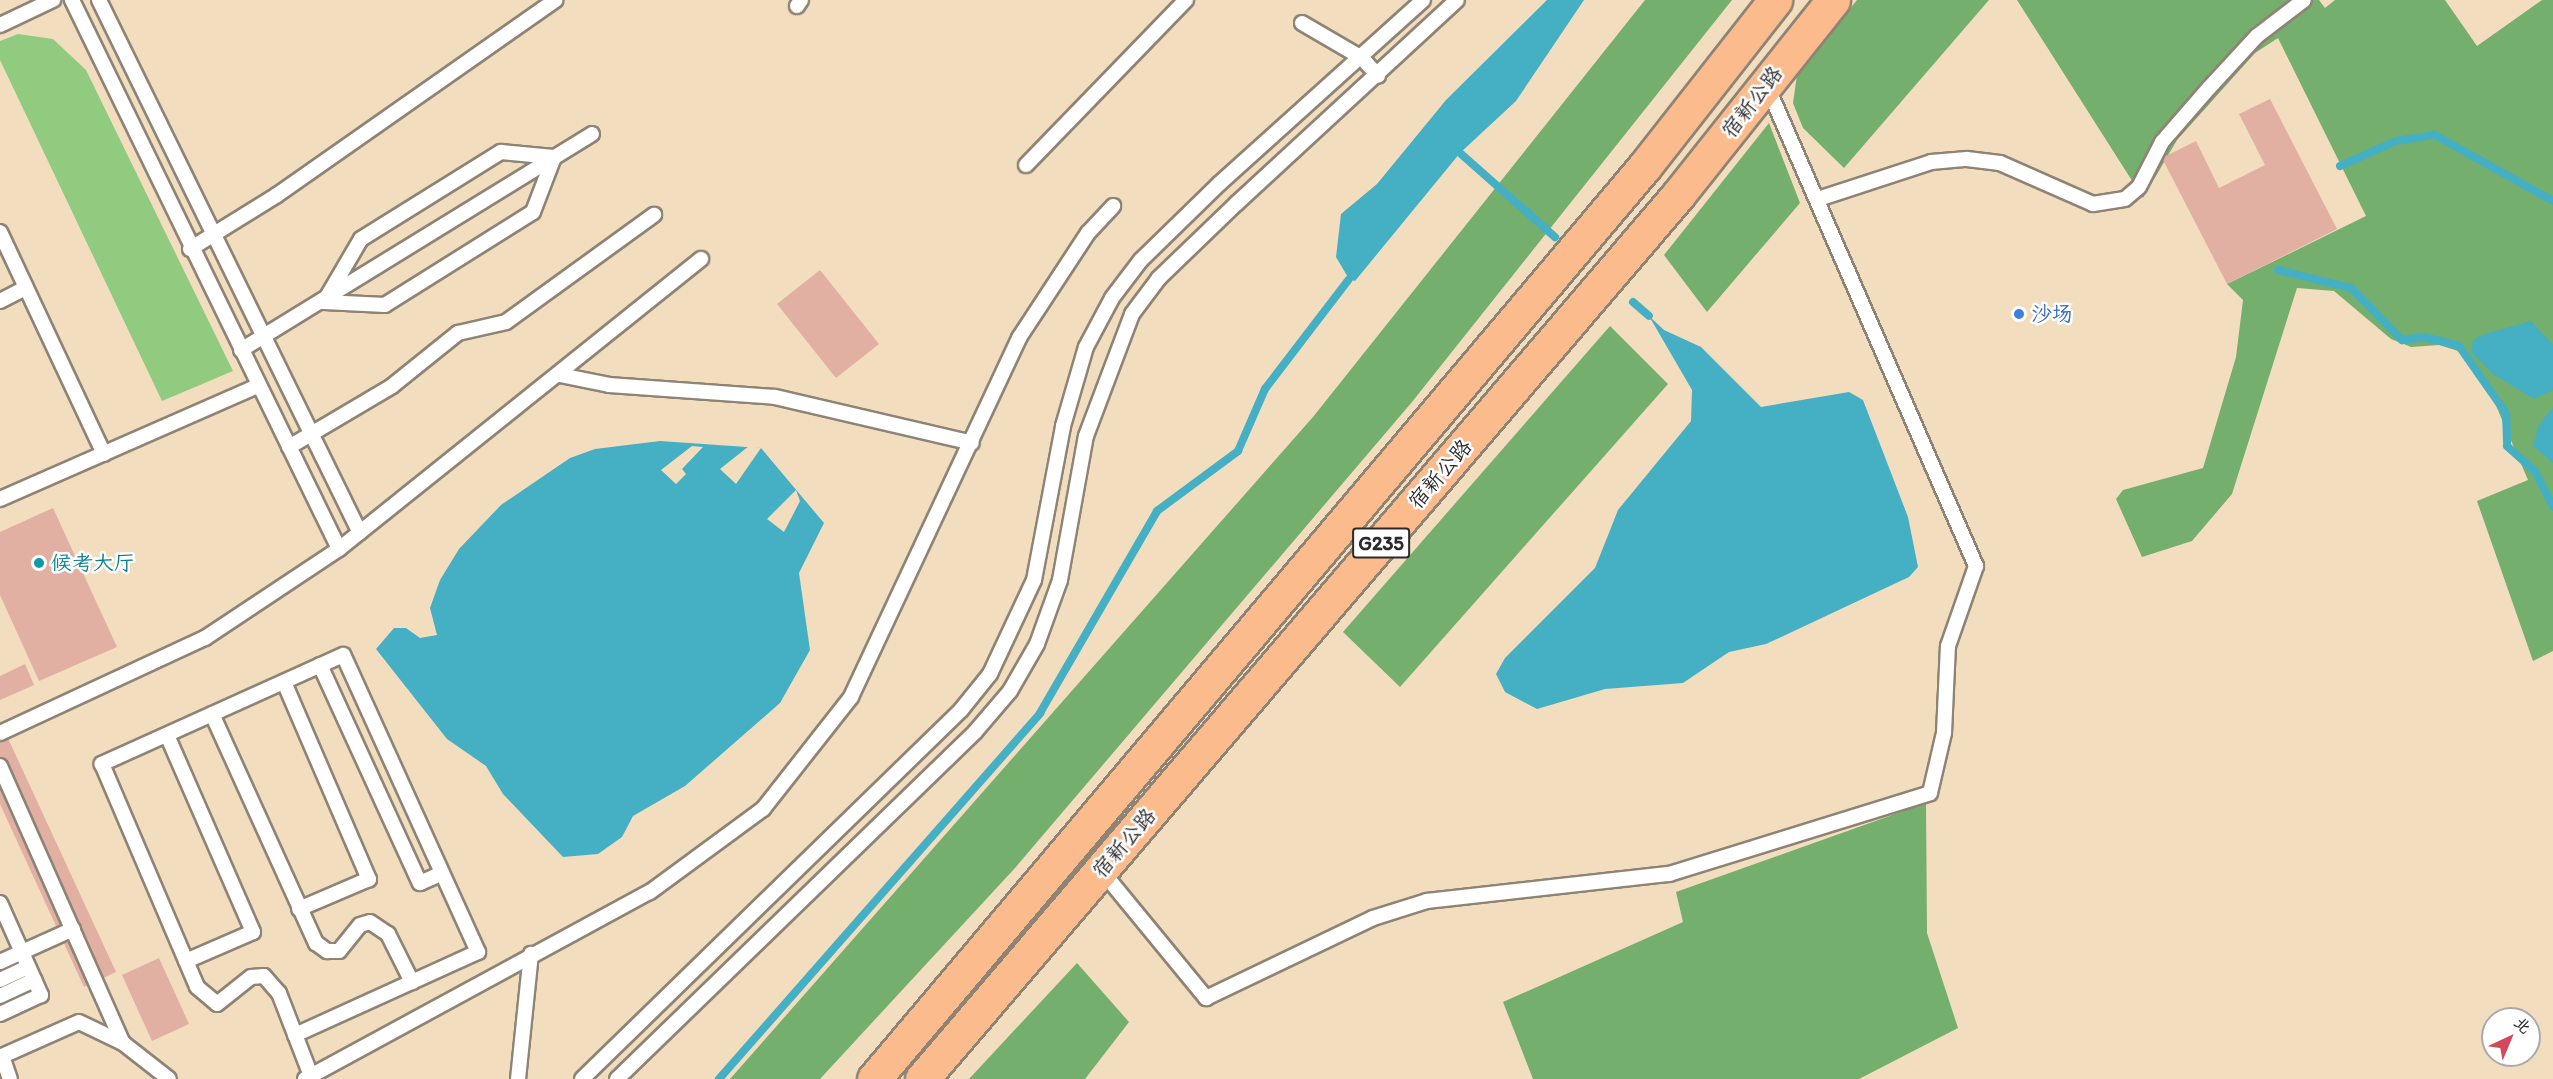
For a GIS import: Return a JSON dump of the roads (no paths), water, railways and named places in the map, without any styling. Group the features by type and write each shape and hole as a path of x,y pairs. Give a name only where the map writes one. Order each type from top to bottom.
{"highway":[{"name":"宿新公路","path":"874,1079 1629,184 1775,0"},
{"name":"宿新公路","path":"922,1079 1678,195 1833,0"}],"lane":[{"path":"0,25 53,0"},
{"path":"72,0 190,249 339,549"},
{"path":"99,0 213,239 360,533"},
{"path":"190,249 213,239 555,0"},
{"path":"1026,165 1186,0"},
{"path":"582,1079 961,710 990,674 1034,580 1062,426 1086,347 1112,298 1141,260 1220,183 1362,58 1423,0"},
{"path":"617,1079 975,732 1010,691 1037,644 1060,580 1086,435 1132,314 1159,278 1237,202 1378,76 1457,0"},
{"path":"1818,199 1931,162 1967,159 2000,163 2093,204 2125,199 2139,187 2162,142 2209,88 2257,36 2304,0"},
{"path":"1302,23 1362,58 1378,76"},
{"path":"1101,870 1206,998 1373,918 1427,901 1669,874 1930,793 1944,733 1948,646 1976,566 1766,84"},
{"path":"241,350 264,340 592,134"},
{"path":"324,302 361,239 501,152 554,157"},
{"path":"324,302 385,305 533,212 554,157"},
{"path":"295,1035 478,952 343,655 102,764 196,987 217,1004 251,977 264,976 279,993 308,1077 531,954 650,892 763,809 851,697 972,443 1019,338 1088,233 1113,206"},
{"path":"289,447 392,386 458,333 506,322 654,215"},
{"path":"0,232 4,251 26,288 104,454"},
{"path":"0,733 205,638 339,549 560,375 701,259"},
{"path":"0,301 26,288"},
{"path":"560,375 609,385 775,397 972,443"},
{"path":"0,500 258,386"},
{"path":"320,665 420,884 442,873"},
{"path":"284,682 369,879 299,909"},
{"path":"212,714 316,943 327,951 348,945 360,925 377,926 388,934 412,982"},
{"path":"167,735 253,932 186,961"},
{"path":"0,766 123,1043"},
{"path":"0,903 41,995 0,1014"},
{"path":"0,962 73,929"},
{"path":"0,940 14,933"},
{"path":"518,1079 531,954"},
{"path":"0,980 28,967"},
{"path":"0,996 34,980"},
{"path":"10,1079 1,1057 79,1022 123,1043 168,1079"}],"water":[{"path":"1547,0 1584,0 1516,101 1460,153 1355,281 1349,279 1336,257 1341,214 1377,184 1446,100"},
{"path":"1649,316 1664,330 1701,347 1761,407 1849,392 1863,400 1908,517 1918,567 1909,577 1766,644 1729,652 1683,683 1605,689 1537,709 1505,692 1496,674 1505,658 1595,568 1618,510 1691,421 1692,390"},
{"path":"2531,321 2553,345 2553,390 2534,399 2493,374 2471,352 2473,340 2485,334"},
{"path":"2553,407 2553,463 2533,446 2539,425"},
{"path":"660,441 761,448 824,523 799,573 810,650 780,703 685,786 633,816 622,837 598,854 563,857 503,794 486,766 447,739 376,649 394,628 406,628 420,638 437,635 430,608 440,580 459,549 501,505 570,458 595,449"}],"waterway":[{"path":"2340,166 2396,141 2435,135 2553,201"},
{"path":"1460,153 1555,237"},
{"path":"2278,270 2351,288 2402,340 2424,337 2459,346 2506,413 2507,446 2535,471 2553,507"},
{"path":"719,1079 1040,713 1157,511 1238,451 1265,389 1349,279"},
{"path":"1633,302 1649,316"}],"place":[{"name":"沙场","path":"2019,314"},
{"name":"候考大厅","path":"39,563"}]}
